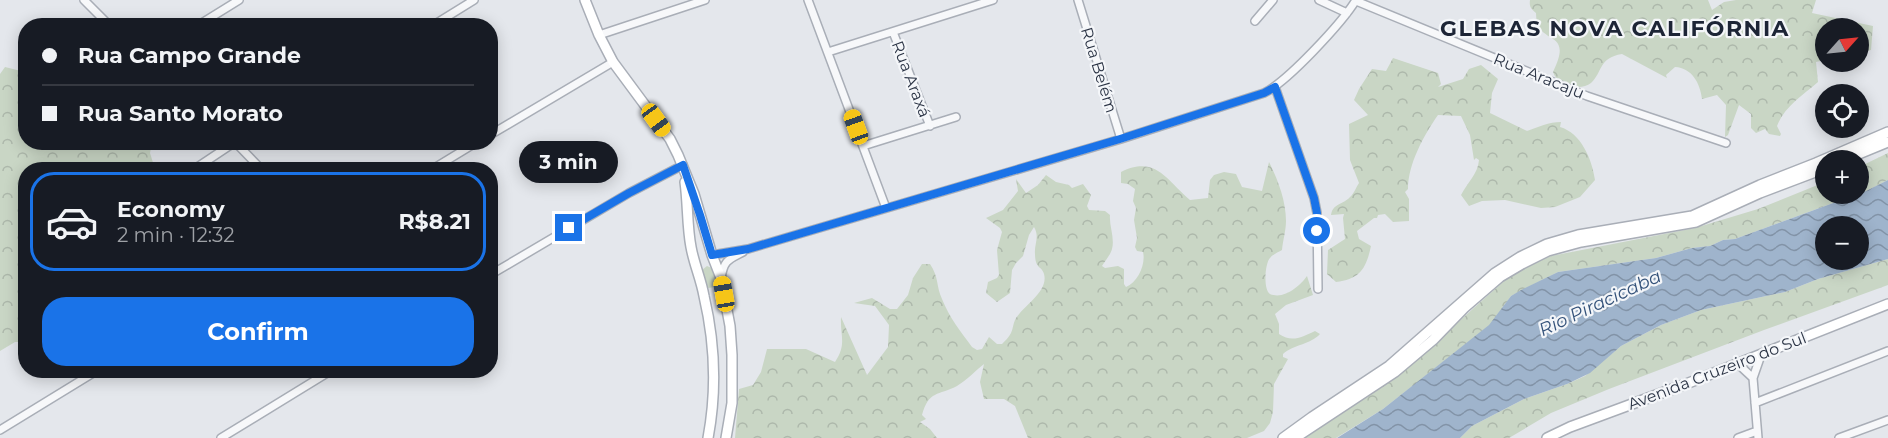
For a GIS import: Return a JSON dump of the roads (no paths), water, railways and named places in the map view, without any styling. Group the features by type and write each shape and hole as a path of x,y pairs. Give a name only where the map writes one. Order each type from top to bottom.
{"main road":[{"path":"585,0 613,62 670,139 683,165 721,278 730,326 732,355 732,403 726,438"},
{"path":"1283,438 1389,366 1494,273 1520,257 1547,244 1578,235 1692,216 1888,132"},
{"path":"1868,150 1888,142"},
{"path":"683,165 690,243 712,333 714,362 712,417 708,438"},
{"path":"1295,438 1395,372 1500,277 1522,264 1548,251 1581,242 1696,222 1760,193 1815,172"},
{"path":"696,267 702,260 712,255"},
{"path":"704,294 716,296 719,294 721,278"},
{"name":"Avenida Cruzeiro do Sul","path":"1547,438 1570,427 1738,364 1888,304"}],"street":[{"path":"84,0 102,18"},
{"path":"210,18 239,0"},
{"path":"445,18 474,0"},
{"path":"599,34 705,0"},
{"path":"808,0 886,208"},
{"path":"828,52 993,0"},
{"name":"Rua Belém","path":"1078,0 1120,139"},
{"path":"1255,21 1273,0"},
{"path":"1319,0 1347,13"},
{"path":"712,255 748,249 1120,139 1264,93 1275,87 1313,50 1356,0"},
{"name":"Rua Aracaju","path":"1356,0 1587,96 1726,143"},
{"name":"Rua Araxá","path":"893,32 930,126"},
{"path":"498,130 613,62"},
{"path":"1275,87 1316,205 1318,289"},
{"path":"863,146 956,117"},
{"path":"205,162 224,150"},
{"path":"242,150 254,162"},
{"path":"444,162 464,150"},
{"path":"498,270 629,193 683,165"},
{"path":"721,278 723,265 748,249"},
{"path":"1755,403 1888,351"},
{"path":"1738,438 1757,434 1753,378 1761,355"},
{"path":"1738,364 1753,378"},
{"path":"0,430 85,378"},
{"path":"221,438 319,378"},
{"path":"1839,438 1888,420"}],"water":[{"name":"Rio Piracicaba","path":"1888,180 1888,259 1869,264 1869,216 1815,216 1815,270 1850,270 1785,292 1701,310 1661,325 1621,346 1590,373 1567,384 1524,399 1472,426 1460,438 1337,438 1383,409 1489,325 1511,296 1521,290 1558,272 1656,258 1692,248 1710,246 1723,240 1735,239 1831,204 1869,204 1869,190"}],"district":[{"name":"GLEBAS NOVA CALIFÓRNIA","path":"1615,28"}]}
